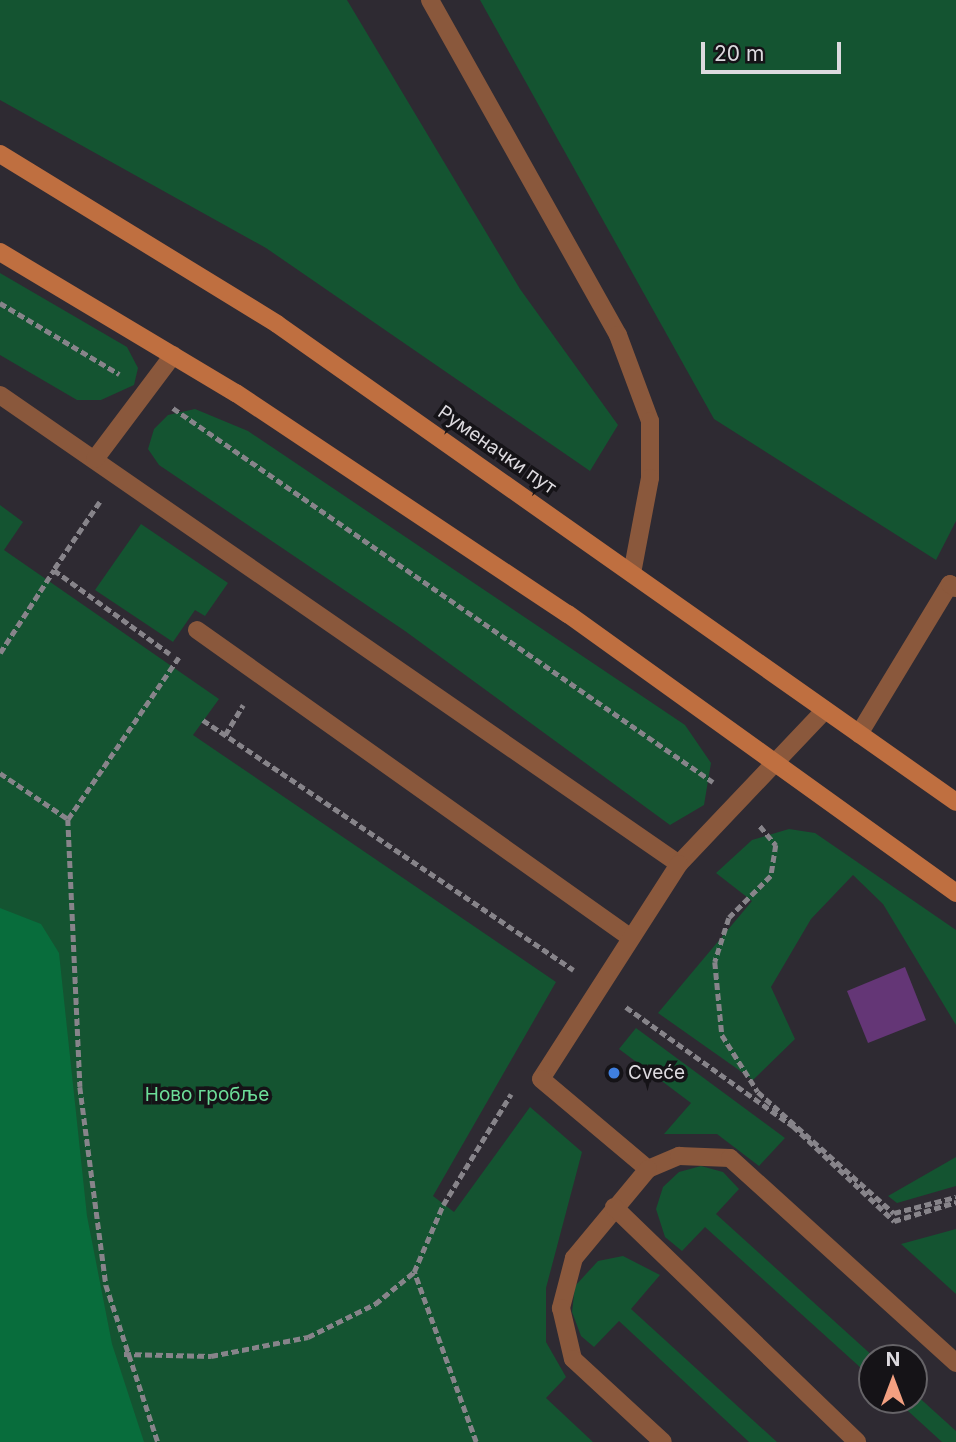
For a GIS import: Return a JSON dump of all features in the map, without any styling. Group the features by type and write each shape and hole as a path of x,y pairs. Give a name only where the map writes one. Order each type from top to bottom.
{"main road":[{"name":"Руменачки пут","path":"0,154 277,324 956,802"},
{"path":"0,252 173,355 568,614 779,763 956,893"}],"lane":[{"path":"429,0 618,335 650,421 650,478 632,573"},
{"path":"95,459 173,355"},
{"path":"0,395 679,864"},
{"path":"859,734 950,584 956,588"},
{"path":"197,630 631,938"},
{"path":"648,1169 541,1079 679,864 779,763 825,710"},
{"path":"663,1442 573,1359 562,1326 570,1266 614,1207 648,1169 679,1156 730,1158 956,1363"},
{"path":"614,1207 857,1442"}],"path":[{"path":"0,653 101,499 90,492"},
{"path":"54,570 189,667"},
{"path":"158,1442 124,1354 106,1285 80,1087 68,819 177,659"},
{"path":"225,735 246,706 234,699"},
{"path":"0,773 68,819"},
{"path":"124,1354 211,1356 308,1337 374,1304 414,1272 443,1205 513,1091"},
{"path":"414,1272 476,1442"}],"green space":[{"path":"0,0 347,0 520,289 618,425 590,471 266,248 0,100"},
{"path":"480,0 956,0 956,521 936,560 714,419"},
{"path":"0,273 127,347 138,368 134,385 101,400 77,400 0,355"},
{"path":"195,409 248,431 685,725 711,763 704,805 670,825 405,631 159,465 148,449 154,429 168,415"},
{"name":"Ново гробље","path":"0,505 23,522 4,550 219,699 193,735 556,982 433,1196 454,1212 530,1107 582,1152 546,1288 546,1342 566,1377 546,1398 593,1442 0,1442"},
{"path":"141,524 228,583 205,616 195,610 173,642 95,590"},
{"path":"789,829 815,833 956,930 956,1025 883,904 853,875 811,919 771,987 795,1039 753,1080 658,1013 752,901 716,873 752,840"},
{"path":"0,908 41,924 59,953 87,1216 112,1344 144,1442 0,1442"},
{"path":"636,1028 785,1138 759,1166 717,1134 664,1134 691,1103 619,1049"},
{"path":"956,1157 956,1186 897,1203 888,1196"},
{"path":"701,1166 723,1172 739,1189 716,1214 860,1344 858,1365 705,1227 682,1251 665,1237 656,1209 663,1187 679,1172"},
{"path":"956,1229 956,1294 901,1244"},
{"path":"623,1256 660,1275 631,1309 777,1442 749,1442 619,1321 594,1347 581,1336 572,1312 575,1286 598,1261"},
{"path":"928,1406 956,1431 956,1442 942,1442 911,1414 928,1414"}],"building":[{"path":"905,967 926,1020 868,1043 847,991"}],"place":[{"name":"Cveće","path":"614,1073"}]}
